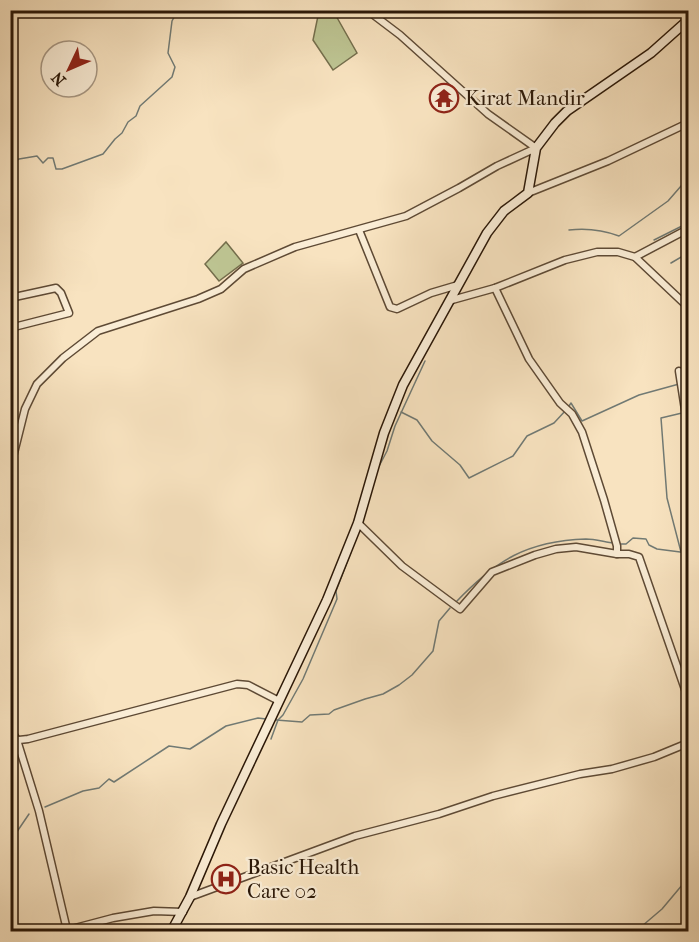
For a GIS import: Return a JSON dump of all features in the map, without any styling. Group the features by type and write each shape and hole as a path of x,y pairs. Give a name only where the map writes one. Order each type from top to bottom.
{"street":[{"path":"367,10 400,35 488,114 536,148"},
{"path":"10,469 25,409 37,384 70,352 98,331 198,299 221,289 244,269 295,247 406,216 497,166 536,148 567,111 651,53 688,20"},
{"path":"171,932 183,912 220,824 327,600 358,523 384,433 403,385 417,357 452,300 474,256 504,211 528,192 608,161 688,123"},
{"path":"528,192 536,148"},
{"path":"635,257 688,229"},
{"path":"359,230 390,307 398,309 431,293 459,285"},
{"path":"452,300 495,288 565,260 597,252 618,252 635,257 688,307"},
{"path":"10,298 56,288 61,292 69,313 10,328"},
{"path":"495,288 529,359 560,403 572,414 582,432 604,500 617,546 617,554"},
{"path":"679,371 688,429"},
{"path":"358,523 402,566 460,609 492,572 535,555 556,549 576,547 639,557 688,698"},
{"path":"14,741 237,684 248,685 279,701"},
{"path":"10,729 39,811 63,931 112,918 154,911 183,912"},
{"path":"190,897 355,836 526,788 580,774 612,769 688,743"}],"green space":[{"path":"319,11 343,11 335,14 357,53 333,70 313,40"},
{"path":"226,242 243,263 219,281 205,264"}],"waterway":[{"path":"10,164 19,159 37,156 43,163 48,158 53,158 56,169 62,169 103,154 122,133 128,122 136,116 140,106 172,77 175,67 168,53 172,21 178,10"},
{"path":"569,230 594,230 619,236 668,201 688,178"},
{"path":"654,240 688,223"},
{"path":"671,263 688,253"},
{"path":"377,470 425,361"},
{"path":"569,406 571,403 582,421 639,395 679,384"},
{"path":"401,412 417,420 432,441 460,465 469,478 513,456 527,436 554,423 566,410"},
{"path":"681,552 667,498 661,418 682,413"},
{"path":"621,544 626,544 633,538 646,539 649,545 657,549 688,553"},
{"path":"456,602 499,564 529,549 546,544 586,539 614,543"},
{"path":"271,739 278,720 303,679 337,599 336,591 351,552"},
{"path":"276,720 302,722 310,715 329,714 334,710 383,694 399,685 412,675 433,651 439,621 450,608"},
{"path":"45,807 83,791 99,788 109,779 114,782 169,746 190,749 226,726 258,718 266,719"},
{"path":"10,842 29,814"},
{"path":"10,874 13,891"},
{"path":"635,932 662,909 688,878"},
{"path":"526,932 538,930 542,925"},
{"path":"556,925 561,932"},
{"path":"395,932 416,928 429,932"},
{"path":"488,932 506,932"}],"place":[{"name":"Kirat Mandir","path":"444,98"},
{"name":"Basic Health Care 02","path":"226,879"}]}
